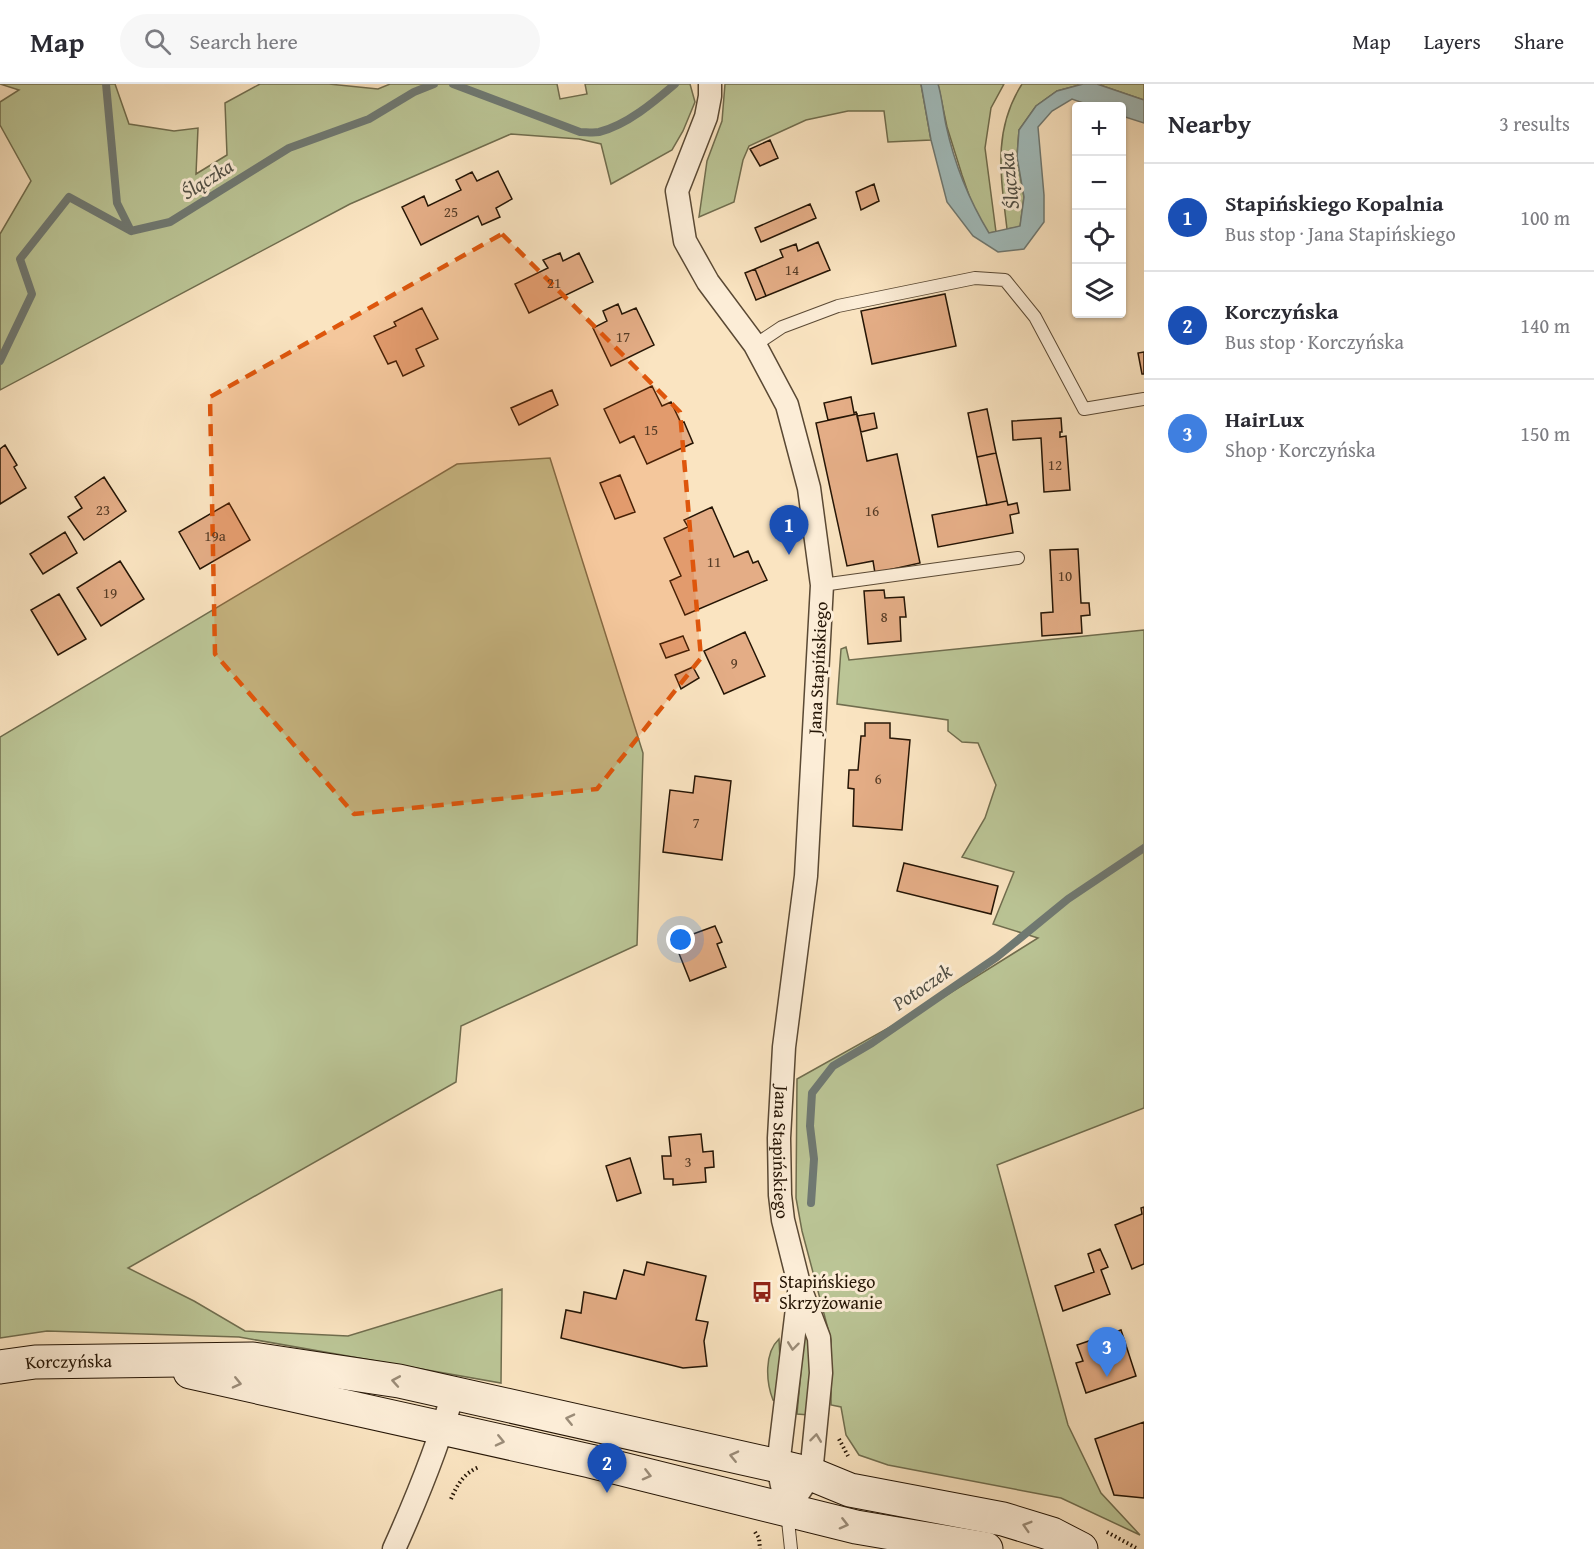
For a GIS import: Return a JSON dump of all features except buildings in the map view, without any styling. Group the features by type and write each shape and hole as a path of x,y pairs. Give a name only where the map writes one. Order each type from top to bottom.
{"main road":[{"name":"Korczyńska","path":"0,1366 35,1362 253,1359 399,1381 778,1466 811,1474 850,1490 1019,1523 1052,1534 1081,1549"},
{"name":"Korczyńska","path":"139,1360 600,1464 856,1527 972,1548"}],"street":[{"name":"Jana Stapińskiego","path":"710,90 706,117 677,191 685,241 708,282 755,345 787,405 809,488 822,585 806,876 784,1047 779,1138 783,1220 800,1288 819,1338 821,1356 817,1425 811,1474 787,1510"},
{"name":"Jana Stapińskiego","path":"787,1510 778,1466 800,1288"},
{"path":"394,1549 422,1487 453,1393"}],"lane":[{"path":"755,345 782,327 838,306 975,278 1005,280 1035,317 1084,409 1144,399"},
{"path":"822,585 1018,558"},
{"path":"787,1510 791,1549"}],"highlighted area":[{"path":"502,234 680,412 701,658 597,789 354,814 215,654 210,397"}],"green space":[{"path":"0,84 115,84 129,124 174,131 198,128 196,174 227,155 225,103 260,84 329,84 378,89 390,84 557,84 560,99 587,94 585,84 690,84 695,102 672,150 611,184 601,144 579,139 511,134 350,204 0,390 0,234 31,181 0,125 0,102 19,90"},
{"path":"725,84 921,84 931,140 888,142 884,111 848,111 806,120 749,146 743,160 734,202 699,217 707,161 722,121"},
{"path":"938,84 1004,84 991,108 985,148 996,232 988,233 972,204 947,127"},
{"path":"1022,84 1083,84 1057,91 1036,106 1019,130 1017,157 1024,197 1020,227 1007,229 1001,173 1002,137 1012,102"},
{"path":"1097,84 1144,84 1144,100"},
{"path":"550,458 643,753 637,945 461,1026 456,1082 128,1268 194,1301 245,1331 348,1336 502,1289 501,1383 239,1337 47,1331 0,1338 0,737 457,464"},
{"path":"1144,630 1144,1108 997,1165 1068,1425 1101,1493 1140,1535 1061,1498 888,1465 859,1455 846,1435 841,1407 831,1405 831,1340 802,1231 796,1198 797,1079 942,998 1038,938 993,924 1014,872 962,857 985,818 996,785 978,743 962,742 948,731 948,720 837,704 841,649 846,647 849,660"},
{"path":"810,1334 809,1415 797,1414 804,1337"},
{"path":"779,1339 777,1401 773,1400 771,1393 768,1368 771,1352"}],"water":[{"path":"921,84 938,84 949,139 958,167 989,233 1020,226 1024,197 1017,157 1019,130 1036,106 1057,91 1083,84 1097,84 1144,100 1144,123 1126,117 1126,102 1081,102 1072,99 1052,111 1038,127 1044,222 1024,249 998,252 973,236 947,202 931,140"}],"waterway":[{"name":"Ślączka","path":"106,84 117,203 131,231 170,222 289,148 369,119 414,92 434,84"},
{"name":"Ślączka","path":"453,84 580,132 599,132 620,124 675,84"},
{"path":"0,361 32,294 20,259 69,197 131,231"},
{"name":"Potoczek","path":"811,1203 814,1159 810,1126 812,1093 833,1066 872,1043 997,957 1068,899 1144,848"}],"place":[{"name":"Stapińskiego Kopalnia","path":"789,555"},
{"name":"Stapińskiego Skrzyżowanie","path":"762,1292"},
{"name":"HairLux","path":"1107,1377"},
{"name":"Korczyńska","path":"607,1493"}]}
